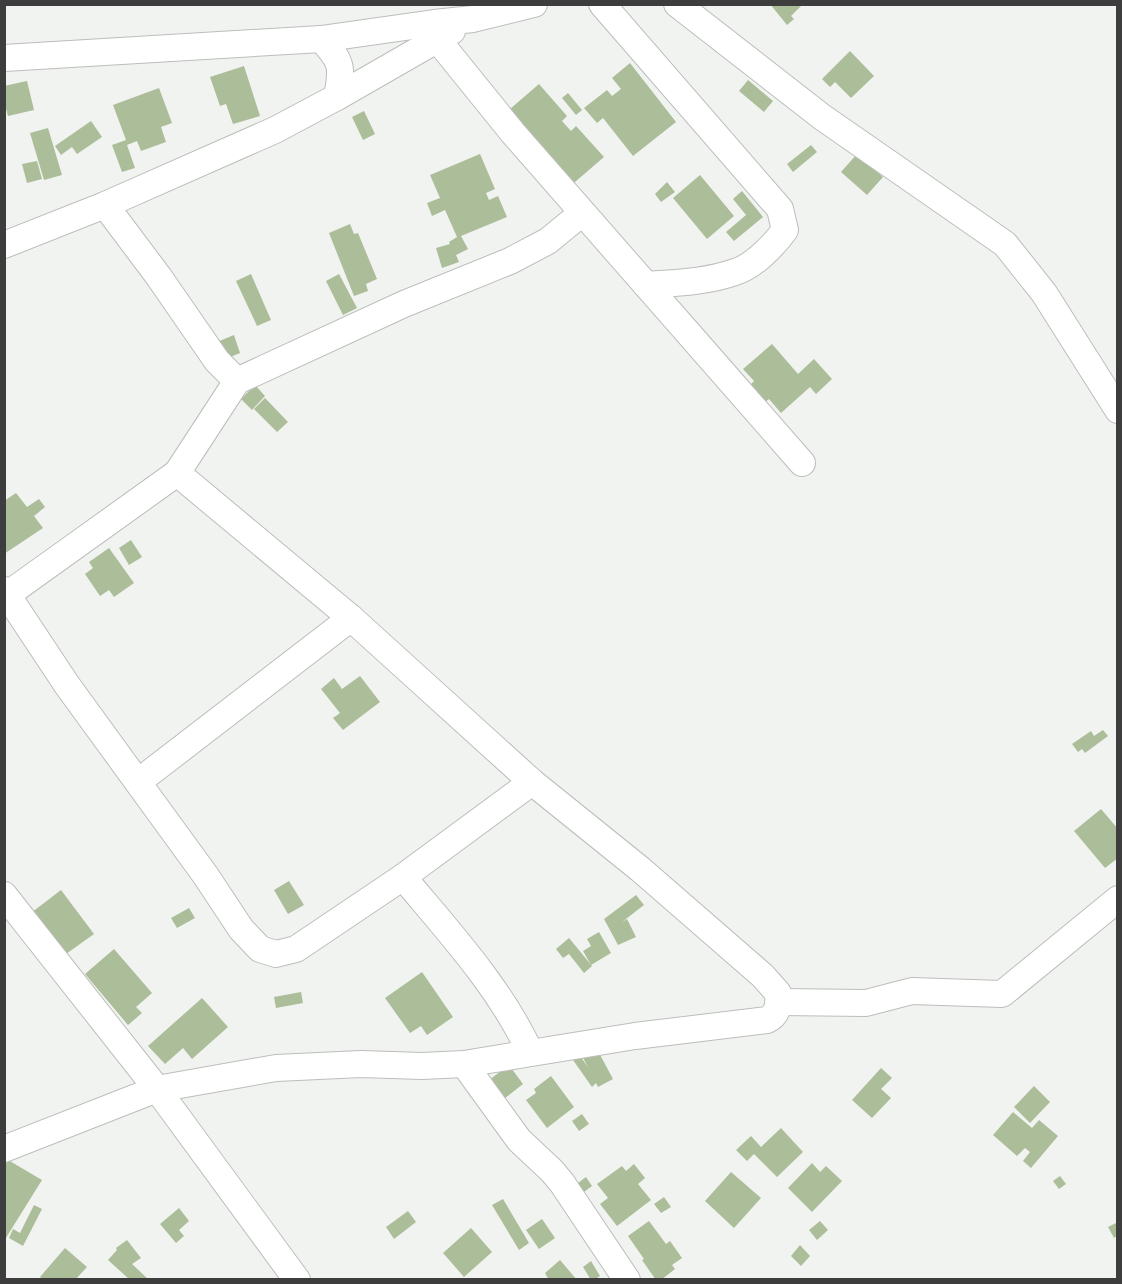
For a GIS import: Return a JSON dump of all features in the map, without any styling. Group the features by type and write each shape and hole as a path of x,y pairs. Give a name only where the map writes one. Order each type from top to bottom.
{"street":[{"path":"4,58 321,39 434,22 473,19 534,4"},
{"path":"603,4 780,209 785,230 772,248 737,272 687,282 646,285"},
{"path":"677,4 822,117 1005,244 1044,293 1118,410"},
{"path":"4,245 105,205 276,130 337,97 434,22"},
{"path":"434,22 513,133 802,463"},
{"path":"321,39 336,54 340,67 337,97"},
{"path":"105,205 159,277 217,361 237,381"},
{"path":"532,782 403,877 296,950 276,954 260,949 241,929 67,685 6,594 177,473 237,381 404,304 510,261 548,241 582,213"},
{"path":"4,1149 157,1089 276,1068 361,1064 422,1066 464,1064 635,1036 767,1020 773,1017 779,1002 778,993 763,976 640,869 532,782 351,618 177,473"},
{"path":"138,782 351,618"},
{"path":"403,877 507,1009 530,1052"},
{"path":"4,895 157,1089 297,1280"},
{"path":"779,1002 866,1003 912,991 1002,994 1118,899"},
{"path":"464,1064 519,1140 562,1183 627,1280"}],"building":[{"path":"770,4 803,4 791,16 794,19 787,25"},
{"path":"850,51 874,76 851,98 835,82 830,87 822,79"},
{"path":"630,63 676,122 633,156 603,118 597,123 584,108 607,90 612,96 621,89 612,78"},
{"path":"244,66 260,116 233,124 226,104 220,106 210,77"},
{"path":"748,80 773,101 764,112 739,91"},
{"path":"27,81 34,110 8,116 4,101 4,86"},
{"path":"539,84 567,116 562,121 571,131 576,126 604,157 568,188 503,115"},
{"path":"159,88 172,123 161,127 166,142 141,151 137,141 127,145 135,168 122,172 112,145 126,140 113,105"},
{"path":"568,93 582,110 576,115 562,98"},
{"path":"364,111 375,134 363,140 352,117"},
{"path":"91,121 102,137 77,154 72,147 61,155 55,146"},
{"path":"48,128 62,175 44,180 30,133"},
{"path":"811,145 817,152 793,172 787,164"},
{"path":"480,154 495,189 486,193 489,200 498,196 507,217 461,236 468,249 456,255 459,262 442,268 436,248 450,244 449,242 457,237 445,210 432,216 427,203 440,198 430,175"},
{"path":"857,154 883,177 867,195 841,172"},
{"path":"37,161 42,179 27,183 22,164"},
{"path":"700,175 734,216 707,239 673,198"},
{"path":"667,182 675,192 661,202 655,194"},
{"path":"742,191 763,217 734,241 726,232 746,215 733,199"},
{"path":"350,224 354,234 358,233 377,279 366,284 368,291 354,296 329,233"},
{"path":"251,274 271,320 257,326 236,281"},
{"path":"339,274 357,308 343,315 326,281"},
{"path":"234,335 240,353 223,360 217,342"},
{"path":"772,344 798,374 814,359 832,379 816,394 810,387 781,413 769,399 763,404 748,387 754,381 743,369"},
{"path":"255,385 265,396 252,410 241,399"},
{"path":"265,398 288,422 277,432 254,409"},
{"path":"16,493 27,507 39,499 45,507 34,516 43,528 4,554 4,501"},
{"path":"131,540 142,557 129,565 119,548"},
{"path":"109,548 134,583 114,597 109,590 100,596 85,574 93,568 89,562"},
{"path":"360,676 380,702 343,730 333,718 340,713 321,689 334,678 342,689"},
{"path":"1103,730 1108,736 1085,753 1082,749 1078,752 1072,744 1091,731 1094,736"},
{"path":"1101,809 1118,829 1118,858 1105,868 1074,831"},
{"path":"289,881 304,905 288,914 274,890"},
{"path":"61,890 94,934 59,959 27,916"},
{"path":"636,895 644,905 622,922 627,919 636,937 618,945 604,919"},
{"path":"189,908 195,918 177,928 171,918"},
{"path":"599,932 611,953 591,965 583,951 591,946 587,939"},
{"path":"569,938 592,966 584,973 569,954 563,958 556,949"},
{"path":"114,949 152,993 136,1007 142,1013 128,1025 85,974"},
{"path":"422,972 453,1017 427,1035 421,1026 410,1033 385,998"},
{"path":"301,992 303,1003 276,1008 274,997"},
{"path":"202,998 228,1027 192,1059 183,1048 165,1064 148,1046"},
{"path":"598,1051 613,1079 598,1087 596,1083 592,1087 573,1060 580,1056 588,1067 583,1058"},
{"path":"509,1065 523,1084 500,1102 485,1083"},
{"path":"881,1068 892,1078 881,1089 891,1098 872,1118 852,1100"},
{"path":"551,1076 574,1107 547,1128 526,1100 536,1093 534,1089"},
{"path":"1034,1086 1050,1102 1030,1123 1014,1107"},
{"path":"1013,1112 1032,1128 1039,1120 1058,1136 1031,1168 1023,1161 1030,1152 1025,1148 1017,1156 993,1135"},
{"path":"582,1114 589,1124 579,1131 572,1121"},
{"path":"781,1128 803,1152 777,1177 754,1154 747,1161 736,1150 751,1136 761,1147"},
{"path":"8,1160 42,1180 4,1241 4,1165"},
{"path":"812,1163 820,1172 826,1166 842,1181 812,1212 788,1188"},
{"path":"634,1164 645,1178 638,1184 651,1200 617,1226 600,1204 608,1198 597,1184 622,1166 626,1171"},
{"path":"731,1172 761,1198 734,1228 705,1201"},
{"path":"1060,1176 1066,1184 1059,1189 1053,1181"},
{"path":"586,1177 592,1186 576,1198 570,1189"},
{"path":"664,1197 671,1207 661,1213 654,1204"},
{"path":"503,1199 529,1243 519,1250 492,1205"},
{"path":"34,1205 42,1209 23,1246 9,1238 13,1229 20,1233"},
{"path":"179,1208 189,1221 179,1230 184,1236 176,1243 160,1224"},
{"path":"408,1211 416,1222 394,1239 386,1227"},
{"path":"542,1219 555,1238 539,1249 526,1230"},
{"path":"649,1221 666,1244 670,1241 682,1258 672,1265 675,1269 661,1280 656,1280 628,1236"},
{"path":"820,1221 828,1230 817,1240 809,1230"},
{"path":"1118,1222 1118,1235 1114,1238 1108,1227"},
{"path":"471,1228 492,1252 464,1277 443,1253"},
{"path":"127,1240 141,1258 132,1264 149,1280 130,1280 108,1260 117,1250 116,1248"},
{"path":"800,1245 810,1256 801,1266 791,1256"},
{"path":"65,1248 87,1267 75,1280 44,1280 40,1277"},
{"path":"560,1260 577,1280 549,1280 545,1273"},
{"path":"591,1261 600,1276 594,1280 591,1280 583,1267"}]}
